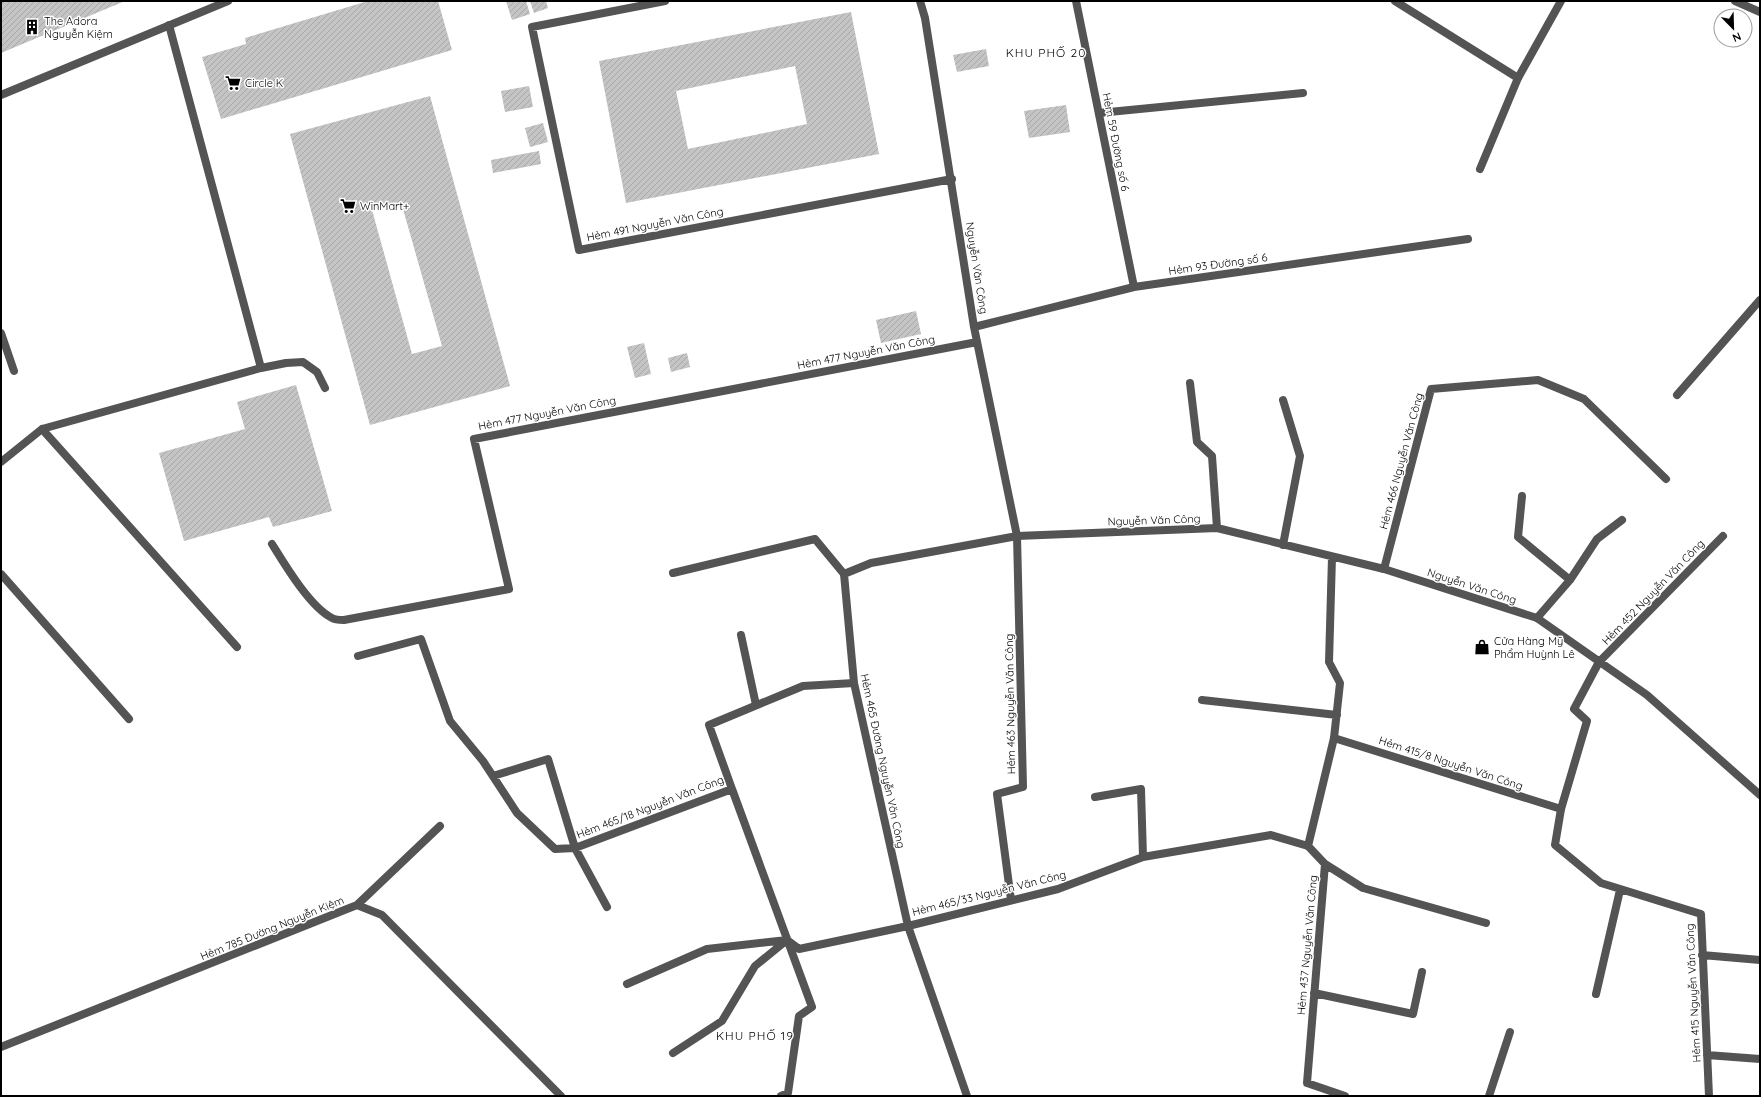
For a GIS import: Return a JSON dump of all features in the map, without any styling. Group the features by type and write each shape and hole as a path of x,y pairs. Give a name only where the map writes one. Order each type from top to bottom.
{"street":[{"path":"1,95 169,25 210,4 228,1"},
{"name":"Hẻm 491 Nguyễn Văn Công","path":"665,1 532,27 579,250 952,179"},
{"name":"Nguyễn Văn Công","path":"920,1 925,18 952,179 974,327 1017,536 1217,528 1384,569 1537,618 1647,695 1760,795"},
{"name":"Hẻm 59 Đường số 6","path":"1076,1 1134,287"},
{"path":"1395,1 1518,78"},
{"path":"1480,169 1518,78 1562,1"},
{"path":"1735,1 1760,12"},
{"path":"169,25 261,368"},
{"path":"1099,113 1303,93"},
{"name":"Hẻm 93 Đường số 6","path":"974,327 1134,287 1468,239"},
{"path":"1677,395 1760,300"},
{"path":"1,332 14,371"},
{"name":"Hẻm 477 Nguyễn Văn Công","path":"272,544 286,567 308,595 333,619 344,620 509,589 474,439 977,342"},
{"path":"1,462 42,429 261,368 286,363 303,362 317,372 325,388"},
{"name":"Hẻm 466 Nguyễn Văn Công","path":"1384,569 1431,389 1538,380 1584,399 1666,479"},
{"path":"1190,383 1197,442 1212,456 1217,528"},
{"path":"1283,400 1300,456 1283,545"},
{"path":"42,429 237,647"},
{"path":"1522,496 1518,537 1570,580"},
{"path":"1537,618 1570,580 1597,539 1622,520"},
{"path":"673,573 815,539 844,574 871,563 1017,536"},
{"name":"Hẻm 463 Nguyễn Văn Công","path":"1011,900 997,794 1023,787 1017,536"},
{"name":"Hẻm 452 Nguyễn Văn Công","path":"1599,662 1723,536"},
{"path":"1308,846 1334,738 1340,683 1329,662 1332,557"},
{"path":"1,574 129,719"},
{"name":"Hẻm 465 Đường Nguyễn Văn Công","path":"844,574 854,684 908,926 967,1096"},
{"path":"741,635 756,706"},
{"name":"Hẻm 465/18 Nguyễn Văn Công","path":"358,656 420,639 450,721 483,761 517,813 555,849 575,848 732,789 709,725 803,686 854,684"},
{"name":"Hẻm 415 Nguyễn Văn Công","path":"1599,662 1574,709 1587,721 1561,809 1556,845 1601,884 1701,914 1708,1096"},
{"path":"1202,700 1337,715"},
{"name":"Hẻm 415/8 Nguyễn Văn Công","path":"1334,738 1561,809"},
{"name":"Hẻm 465/18 Nguyễn Văn Công","path":"492,776 548,759 575,848 607,907"},
{"path":"732,789 812,1007 799,1016 788,1093 781,1096"},
{"path":"1095,797 1141,789 1144,857"},
{"path":"357,905 440,826"},
{"name":"Hẻm 465/33 Nguyễn Văn Công","path":"788,940 799,949 908,926 1058,889 1144,857 1271,835 1308,846"},
{"name":"Hẻm 437 Nguyễn Văn Công","path":"1308,846 1325,864 1307,1083 1345,1096"},
{"path":"1325,864 1363,888 1486,923"},
{"path":"1596,994 1620,890"},
{"name":"Hẻm 785 Đường Nguyễn Kiệm","path":"1,1047 357,905 382,915 560,1096"},
{"path":"627,984 707,949 788,940"},
{"path":"673,1053 722,1021 755,966 788,940"},
{"path":"1702,955 1760,960"},
{"path":"1314,993 1413,1014 1422,972"},
{"path":"1489,1096 1510,1032"},
{"path":"1707,1055 1760,1059"}],"building":[{"name":"The Adora Nguyễn Kiệm","path":"1,1 125,1 1,53"},
{"path":"368,1 438,1 452,50 221,119 202,57 246,44 245,38"},
{"path":"506,1 526,1 530,14 512,20"},
{"path":"530,1 546,1 548,8 534,13"},
{"path":"851,12 879,154 626,203 599,61","holes":["795,66 807,124 688,149 676,91"]},
{"path":"986,49 989,66 957,72 953,55"},
{"path":"529,86 533,107 505,112 501,91"},
{"path":"430,96 510,386 370,425 290,134","holes":["401,202 442,346 412,354 372,210"]},
{"path":"1066,105 1070,132 1029,138 1024,111"},
{"path":"543,123 548,142 530,147 525,128"},
{"path":"539,151 541,164 493,173 491,160"},
{"path":"916,311 921,334 881,343 876,320"},
{"path":"644,343 651,374 635,378 627,347"},
{"path":"687,353 690,367 671,372 668,358"},
{"path":"296,385 332,511 273,527 269,517 184,541 159,453 245,429 237,402"}],"place":[{"name":"The Adora Nguyễn Kiệm","path":"32,27"},
{"name":"Circle K","path":"233,83"},
{"name":"WinMart+","path":"348,206"},
{"name":"Cửa Hàng Mỹ Phẩm Huỳnh Lê","path":"1482,647"}],"district":[{"name":"KHU PHỐ 20","path":"1046,52"},
{"name":"KHU PHỐ 19","path":"755,1035"}]}
